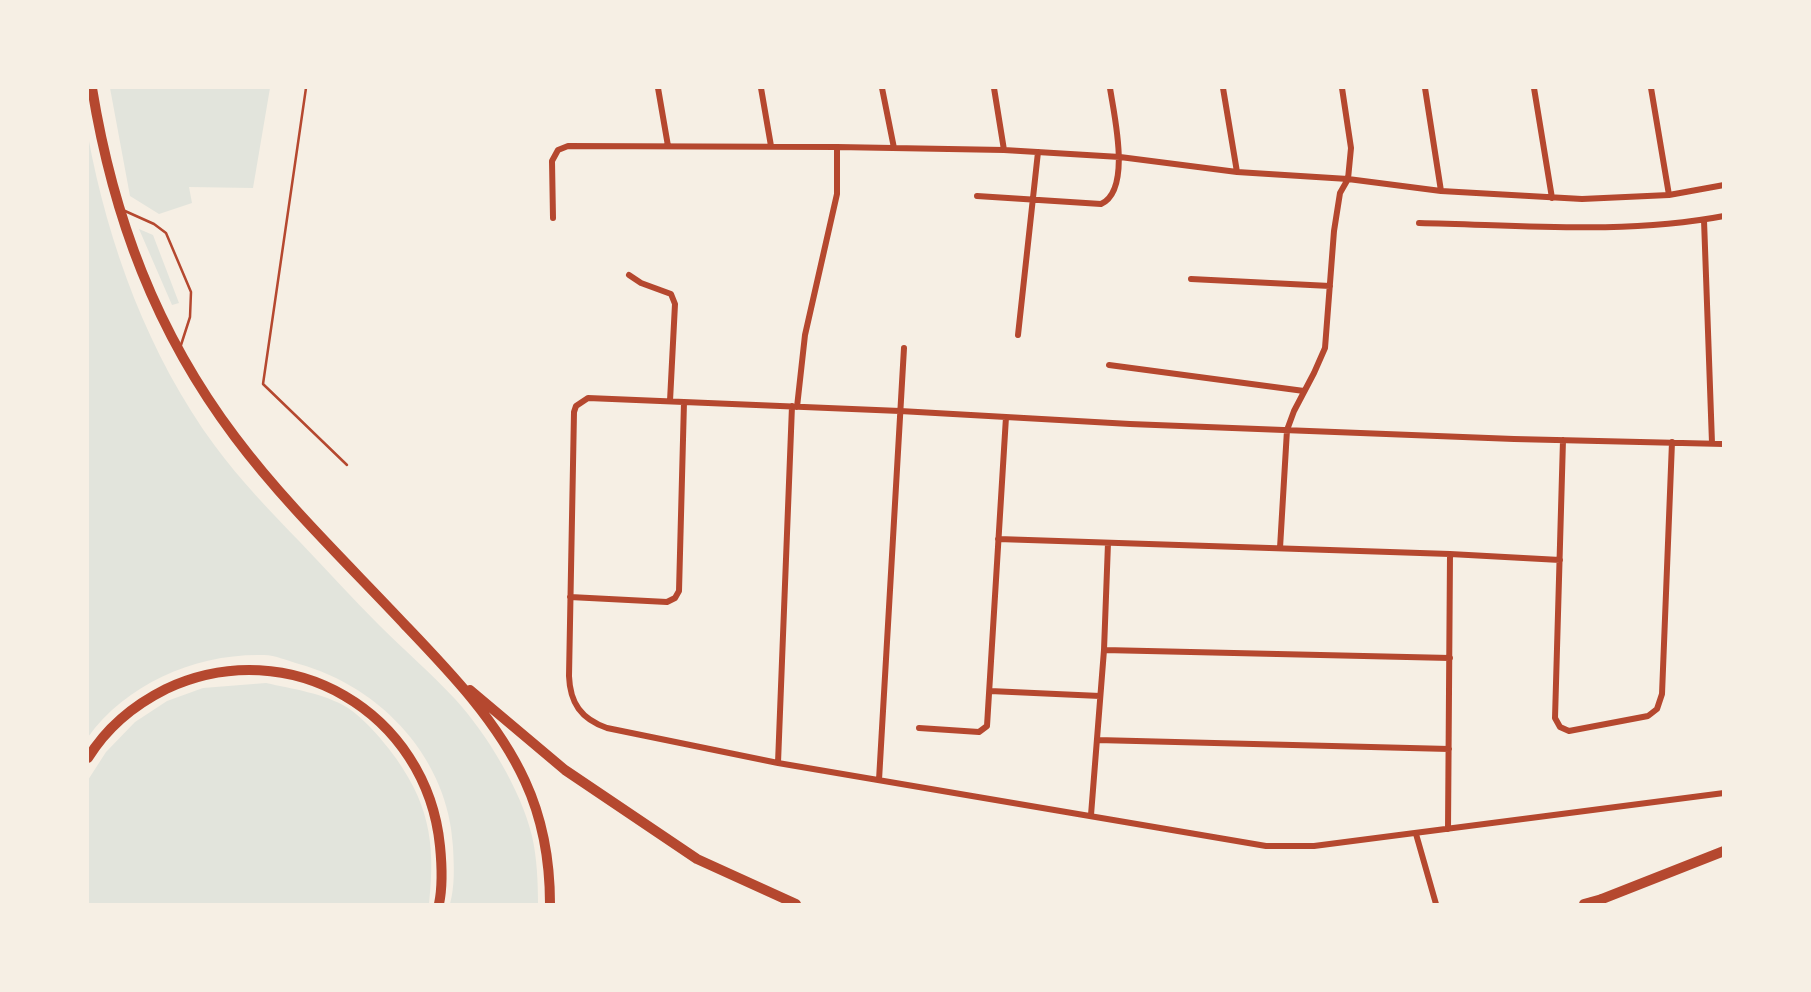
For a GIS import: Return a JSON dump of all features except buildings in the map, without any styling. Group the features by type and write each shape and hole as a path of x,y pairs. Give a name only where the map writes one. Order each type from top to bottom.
{"highway":[{"path":"92,88 105,156 119,208 151,297 210,403 258,468 454,676 565,770 697,859 796,905"},
{"path":"88,758 112,726 127,713 159,693 193,679 229,671 262,671 296,676 328,686 362,707 377,720 404,749 420,775 438,821 443,869 439,905"},
{"path":"454,676 515,761 533,800 545,842 550,905"},
{"path":"1584,905 1602,899"}],"main road":[{"path":"1602,899 1724,851"}],"street":[{"path":"658,88 668,146"},
{"path":"761,88 771,146"},
{"path":"882,88 894,148"},
{"path":"994,88 1004,150"},
{"path":"977,196 1101,204 1109,201 1120,157 1110,88"},
{"path":"1223,88 1237,172"},
{"path":"1280,548 1287,430 1325,348 1336,218 1340,193 1348,179 1351,148 1342,88"},
{"path":"1425,88 1441,191"},
{"path":"1534,88 1552,198"},
{"path":"1651,88 1669,195"},
{"path":"553,218 552,161 558,150 568,146 1004,150 1120,157 1237,172 1348,179 1441,191 1552,198 1669,195 1724,185"},
{"path":"778,763 794,407 804,335 836,194 837,147"},
{"path":"1018,335 1038,152"},
{"path":"1419,223 1622,227 1678,225 1724,216"},
{"path":"1704,220 1712,443"},
{"path":"629,275 640,284 671,294 675,304 670,401"},
{"path":"1191,279 1331,286"},
{"path":"879,780 904,348"},
{"path":"1109,365 1304,391"},
{"path":"1724,444 1287,430 588,398 576,406 574,412 569,690 582,715 607,728 778,763 1282,847 1416,834 1724,793"},
{"path":"570,597 667,601 674,598 679,591 684,402"},
{"path":"919,728 983,731 987,726 1006,417"},
{"path":"1563,440 1557,723 1569,731 1653,713 1660,705 1672,442"},
{"path":"998,540 1560,560"},
{"path":"1091,815 1104,650 1108,543"},
{"path":"1448,829 1450,554"},
{"path":"1104,650 1450,658"},
{"path":"990,691 1100,696"},
{"path":"1097,740 1449,749"},
{"path":"1416,834 1436,905"}],"lane":[{"path":"119,208 154,224 166,233 191,292 190,317 179,351"}],"path":[{"path":"306,88 262,384 347,465"}],"shaded area":[{"path":"110,88 270,88 253,188 189,187 192,203 159,214 130,196"},
{"path":"88,136 107,218 134,298 170,375 191,411 225,459 256,495 369,615 446,689 491,746 527,818 535,853 538,904 450,904 453,890 453,847 449,815 439,785 406,732 383,709 358,690 329,675 268,655 214,659 166,675 143,687 104,718 88,737"},
{"path":"139,229 153,235 179,303 172,305"},
{"path":"266,683 308,692 339,703 359,717 389,749 413,786 427,822 431,861 429,904 88,904 88,780 106,752 135,722 167,701 203,688"}]}
